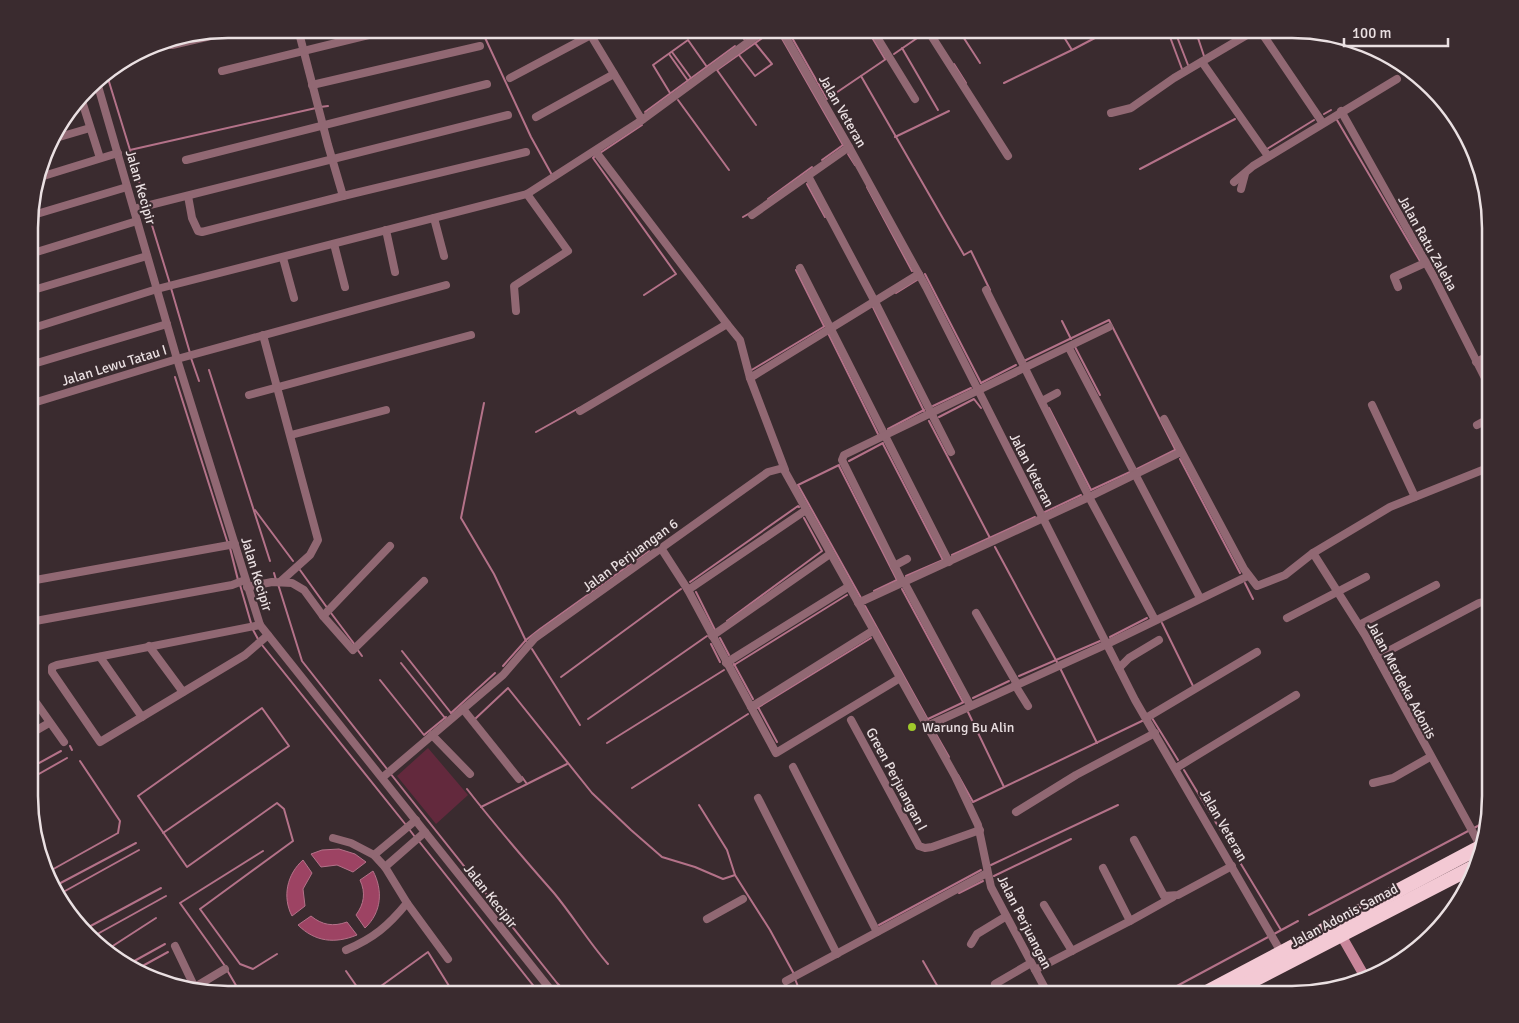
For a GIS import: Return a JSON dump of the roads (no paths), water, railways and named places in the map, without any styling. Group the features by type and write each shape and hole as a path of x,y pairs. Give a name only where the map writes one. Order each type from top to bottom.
{"highway":[{"path":"1225,986 1244,979 1281,952 1433,880 1474,848"},
{"name":"Jalan Adonis Samad","path":"1236,986 1244,979 1341,935 1433,880 1467,868"}],"street":[{"path":"300,38 343,196"},
{"path":"222,70 352,38"},
{"path":"510,78 579,38"},
{"path":"593,38 642,120"},
{"path":"38,326 157,289 526,194 596,152 754,38"},
{"name":"Jalan Veteran","path":"786,38 919,274 1042,519 1146,718 1281,952"},
{"path":"878,38 915,99"},
{"path":"933,38 1008,156"},
{"path":"1111,113 1131,108 1158,88 1243,38"},
{"path":"1264,38 1322,122"},
{"path":"172,46 197,40"},
{"path":"312,85 480,46"},
{"path":"1202,62 1268,156"},
{"path":"536,117 614,74"},
{"path":"1234,182 1268,156 1322,122 1397,79"},
{"path":"186,160 486,84"},
{"name":"Jalan Kecipir","path":"99,88 127,187 141,207 137,221 254,626 263,640 388,773 416,820 548,986"},
{"path":"83,105 100,158"},
{"name":"Jalan Ratu Zaleha","path":"1341,111 1427,262 1482,373"},
{"path":"141,207 508,115"},
{"path":"60,137 90,128"},
{"path":"752,216 849,147"},
{"path":"45,176 118,152"},
{"path":"188,196 194,223 198,231 202,232 526,152"},
{"name":"Jalan Perjuangan","path":"596,152 740,340 750,378 783,468 955,776 980,830 991,887 1005,917 1044,986"},
{"path":"1241,189 1246,172"},
{"path":"808,176 874,300 951,452"},
{"path":"38,214 127,187"},
{"path":"516,311 514,286 568,251 526,194"},
{"path":"434,218 444,256"},
{"path":"38,252 137,221"},
{"path":"386,230 396,272"},
{"path":"334,244 345,287"},
{"path":"38,289 147,256"},
{"path":"283,258 294,298"},
{"path":"1398,287 1394,277 1427,262"},
{"path":"800,268 949,562"},
{"path":"750,378 919,274"},
{"name":"Jalan Lewu Tatau I","path":"38,402 177,359 446,285"},
{"path":"986,290 1089,497 1155,620"},
{"path":"38,363 167,324"},
{"path":"580,411 727,324"},
{"path":"970,705 894,566 842,460 844,455 1069,348 1109,327"},
{"path":"249,395 471,334"},
{"path":"263,335 318,540 310,555 280,582"},
{"path":"1069,348 1200,598"},
{"path":"1476,362 1482,359"},
{"path":"1042,401 1056,393"},
{"path":"1372,406 1415,497"},
{"path":"290,435 386,410"},
{"path":"1164,419 1248,576 1254,585 1260,586 1285,574 1313,553 1390,507 1482,470"},
{"path":"1477,425 1482,422"},
{"path":"858,603 1042,519 1181,452"},
{"name":"Jalan Perjuangan 6","path":"388,773 504,675 536,638 768,472 783,468"},
{"path":"688,590 806,510"},
{"path":"38,580 230,545"},
{"path":"323,616 390,546"},
{"path":"661,548 688,590 776,752 900,678"},
{"name":"Jalan Merdeka Adonis","path":"1313,553 1359,625 1476,840"},
{"path":"712,636 830,554"},
{"path":"894,566 907,559"},
{"path":"927,726 1107,644 1248,576"},
{"path":"1287,618 1366,577"},
{"path":"38,621 241,584 292,582 304,590 323,616 353,650 424,580"},
{"path":"1359,625 1436,585"},
{"path":"726,663 848,587"},
{"path":"1377,658 1482,602"},
{"path":"976,613 1028,706"},
{"path":"254,626 57,665 52,667 52,672 100,742 183,692 263,640"},
{"path":"751,707 874,630"},
{"path":"1119,668 1129,658 1159,640"},
{"path":"149,646 183,692"},
{"path":"1146,718 1257,652"},
{"path":"100,657 142,717"},
{"path":"1176,768 1296,695"},
{"path":"38,706 64,742"},
{"path":"463,709 519,779"},
{"name":"Green Perjuangan I","path":"851,720 919,846 925,848 932,847 980,830"},
{"path":"38,729 49,723"},
{"path":"1016,812 1076,775 1155,733"},
{"path":"432,735 470,774"},
{"path":"1373,783 1393,778 1430,757"},
{"path":"792,767 877,932"},
{"path":"758,798 837,954"},
{"path":"374,855 416,820"},
{"path":"385,867 425,832"},
{"path":"333,838 351,843 374,855 385,867 407,903 448,959"},
{"path":"1134,840 1164,896 1173,897"},
{"path":"995,984 1033,966 1072,951 1232,866"},
{"path":"1103,868 1130,921"},
{"path":"786,981 987,872"},
{"path":"707,919 743,899"},
{"path":"346,950 378,934 393,921 407,903"},
{"path":"1044,905 1072,951"},
{"path":"971,944 977,934 1005,917"},
{"path":"1341,935 1362,972"},
{"path":"175,946 192,982"},
{"path":"202,984 225,969"}],"waterway":[{"path":"485,38 531,137 552,175"},
{"path":"756,125 717,70 762,38"},
{"path":"782,38 843,145"},
{"path":"792,38 827,99 886,59"},
{"path":"872,38 885,59"},
{"path":"894,54 917,38"},
{"path":"964,38 980,63"},
{"path":"1065,38 1072,50 1095,38"},
{"path":"1170,38 1182,69"},
{"path":"1178,38 1188,65"},
{"path":"1198,38 1204,56"},
{"path":"670,93 653,65 688,40 707,67"},
{"path":"739,55 755,76 772,64 755,43"},
{"path":"645,112 735,46"},
{"path":"902,48 938,110"},
{"path":"1004,83 1072,50"},
{"path":"672,52 691,78"},
{"path":"669,54 688,81"},
{"path":"954,64 966,83"},
{"path":"861,76 964,255 971,251 990,290"},
{"path":"108,80 130,150"},
{"path":"678,100 729,170"},
{"path":"320,107 328,106"},
{"path":"146,205 130,150 316,108"},
{"path":"1324,114 1331,110"},
{"path":"895,137 949,111"},
{"path":"1140,169 1235,119"},
{"path":"1267,149 1314,120"},
{"path":"1337,120 1420,261"},
{"path":"600,153 642,125"},
{"path":"822,160 843,145"},
{"path":"848,154 855,165"},
{"path":"596,155 593,158 676,274 644,295"},
{"path":"768,199 812,167"},
{"path":"807,184 825,217"},
{"path":"867,187 912,271"},
{"path":"147,209 170,284"},
{"path":"743,217 750,213"},
{"path":"796,270 824,326"},
{"path":"925,274 981,383"},
{"path":"896,293 917,280"},
{"path":"171,288 190,353"},
{"path":"873,307 924,411"},
{"path":"1024,361 1109,320 1176,451"},
{"path":"1062,321 1071,339"},
{"path":"750,371 825,326"},
{"path":"828,333 878,434"},
{"path":"1074,345 1100,395"},
{"path":"191,358 199,381"},
{"path":"981,383 1016,365"},
{"path":"209,370 270,561"},
{"path":"175,377 228,544"},
{"path":"933,406 971,388"},
{"path":"939,417 974,399 981,408"},
{"path":"484,403 461,518 494,574 526,641"},
{"path":"536,432 579,408"},
{"path":"1049,408 1091,490"},
{"path":"888,429 924,410"},
{"path":"929,421 990,538"},
{"path":"849,461 883,443"},
{"path":"883,444 943,560"},
{"path":"1135,470 1175,450"},
{"path":"1180,459 1240,573"},
{"path":"839,465 798,485 861,598"},
{"path":"839,466 897,580"},
{"path":"1091,490 1130,472"},
{"path":"1045,512 1081,495"},
{"path":"690,582 799,507"},
{"path":"255,510 293,561"},
{"path":"952,555 1035,517"},
{"path":"727,621 822,551 804,518"},
{"path":"995,547 1058,664"},
{"path":"230,548 238,580"},
{"path":"503,666 526,640 649,551"},
{"path":"906,576 943,560"},
{"path":"300,570 328,609"},
{"path":"274,573 276,580"},
{"path":"874,591 897,580"},
{"path":"1245,583 1253,599"},
{"path":"278,584 302,661 387,769"},
{"path":"240,585 251,623"},
{"path":"561,677 681,589"},
{"path":"902,589 963,702"},
{"path":"696,592 715,630"},
{"path":"734,665 847,595"},
{"path":"865,606 928,720"},
{"path":"331,613 355,645"},
{"path":"1110,637 1147,618"},
{"path":"1162,623 1193,686"},
{"path":"252,628 259,641"},
{"path":"588,719 707,636"},
{"path":"720,638 729,655"},
{"path":"757,708 871,638"},
{"path":"1019,676 1100,641"},
{"path":"711,644 720,662"},
{"path":"262,645 406,825"},
{"path":"357,649 362,656"},
{"path":"532,649 580,725"},
{"path":"402,651 451,713"},
{"path":"401,663 445,718"},
{"path":"734,664 753,699"},
{"path":"1060,668 1097,743"},
{"path":"607,743 724,670"},
{"path":"451,713 495,673"},
{"path":"380,680 424,735 446,717"},
{"path":"973,698 1009,681"},
{"path":"475,719 508,688 592,793 662,857 695,867 723,879 735,875 770,930 794,974"},
{"path":"928,719 964,702"},
{"path":"758,707 777,742"},
{"path":"163,833 289,746 262,708 138,796 187,867 277,803 284,809 293,841 200,909 240,964 253,969 277,954"},
{"path":"968,712 1004,787"},
{"path":"632,788 748,714"},
{"path":"1152,718 1178,760"},
{"path":"958,775 973,802 1144,720"},
{"path":"933,729 949,757"},
{"path":"70,746 72,750"},
{"path":"38,764 61,751"},
{"path":"38,774 67,758"},
{"path":"53,869 118,833 120,821 80,761"},
{"path":"527,784 567,764"},
{"path":"1184,770 1281,930"},
{"path":"390,773 560,986"},
{"path":"481,807 527,784 522,777"},
{"path":"467,789 554,893 608,964"},
{"path":"699,805 727,850 735,875"},
{"path":"991,865 1118,805"},
{"path":"1474,828 1479,825"},
{"path":"409,829 415,837"},
{"path":"1309,915 1470,830"},
{"path":"994,876 1071,839"},
{"path":"418,840 534,986"},
{"path":"59,884 136,843"},
{"path":"64,892 139,850"},
{"path":"225,966 180,903 263,851"},
{"path":"879,925 981,870"},
{"path":"959,893 983,881"},
{"path":"90,926 161,888"},
{"path":"97,934 166,896"},
{"path":"112,946 156,918"},
{"path":"1274,934 1298,921"},
{"path":"1177,986 1270,936"},
{"path":"134,961 165,944"},
{"path":"143,966 168,952"},
{"path":"381,986 428,952 449,986"},
{"path":"923,961 937,986"},
{"path":"227,970 236,986"},
{"path":"346,971 356,986"},
{"path":"795,979 798,986"}],"place":[{"name":"Warung Bu Alin","path":"912,727"}]}
